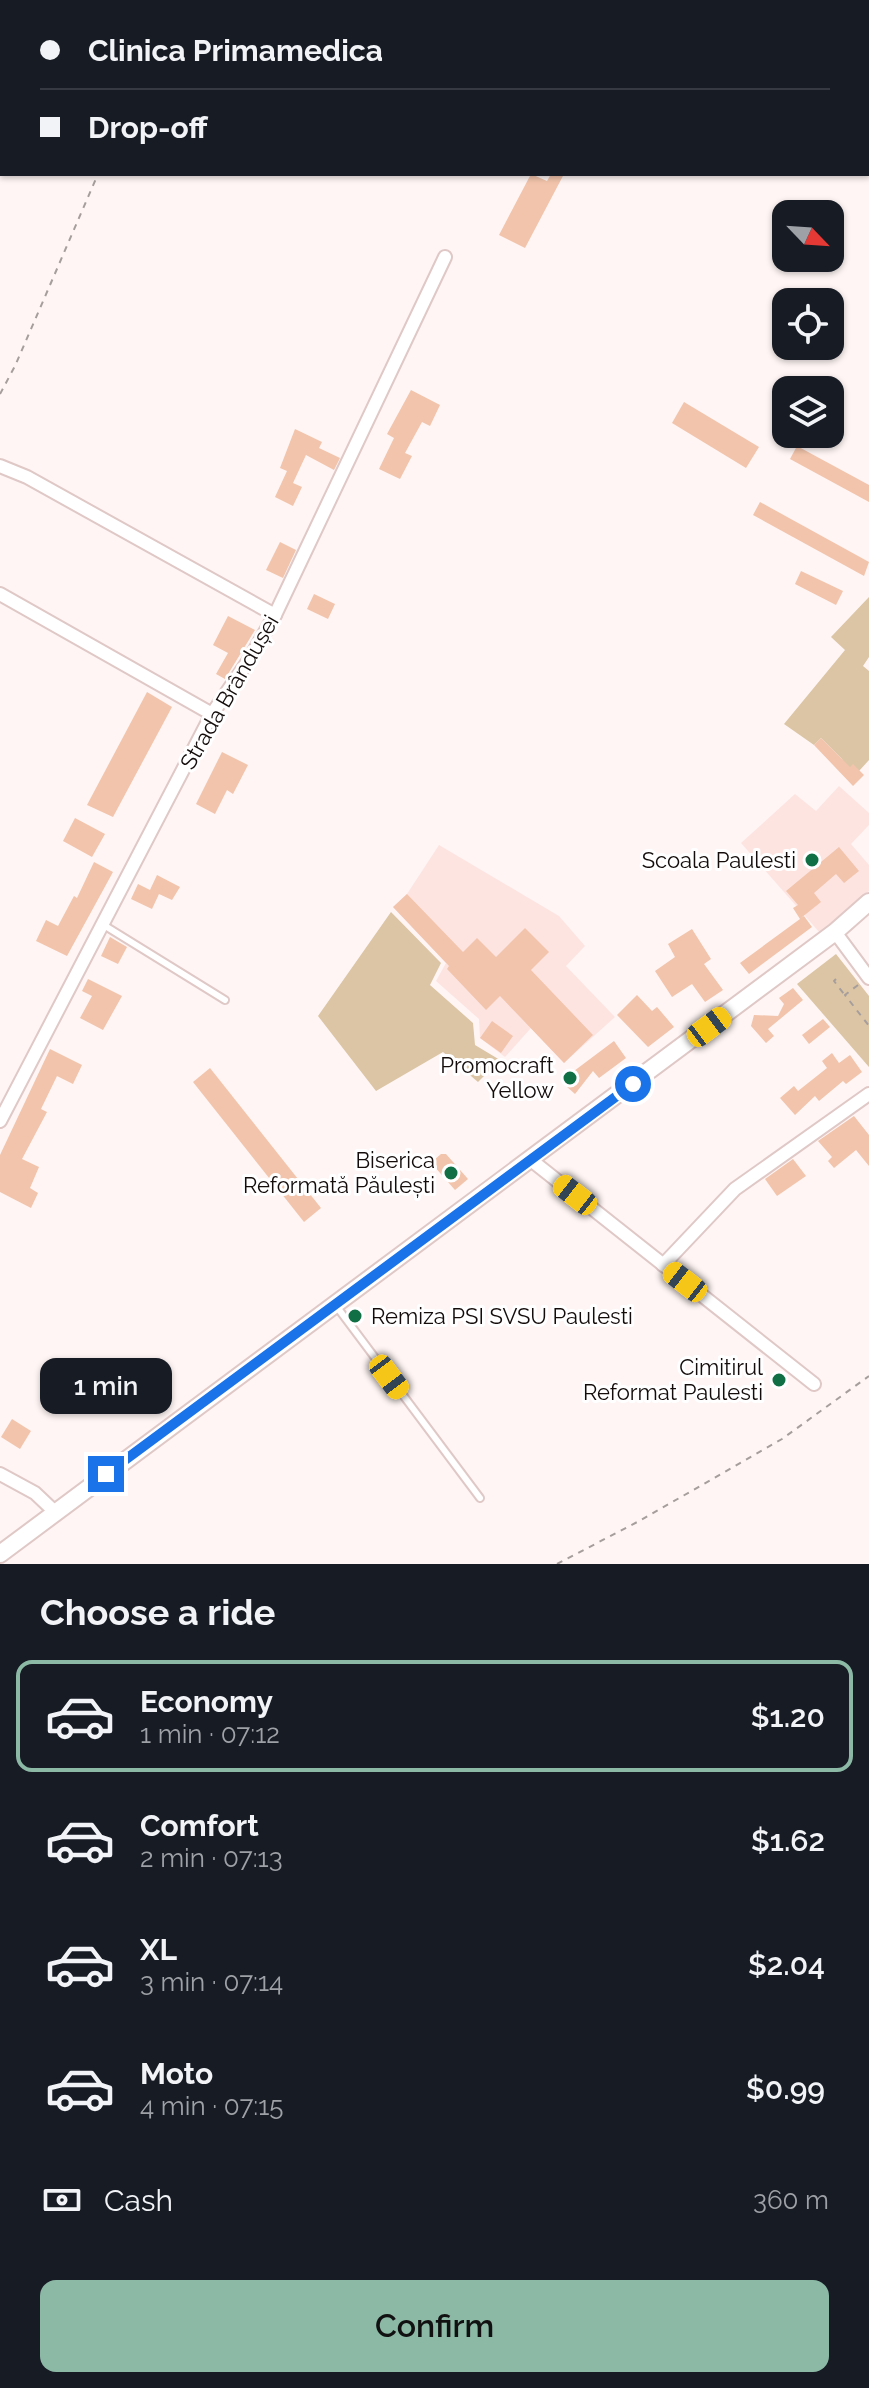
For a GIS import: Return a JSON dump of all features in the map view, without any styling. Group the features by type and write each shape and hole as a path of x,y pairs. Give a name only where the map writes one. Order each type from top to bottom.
{"main road":[{"path":"0,1554 835,932 869,902"}],"street":[{"name":"Strada Brândușei","path":"0,1121 212,714 275,615 445,257"},
{"path":"0,466 27,477 275,615"},
{"path":"0,594 212,714"},
{"path":"835,932 869,978"},
{"path":"663,1265 735,1189 869,1094"},
{"path":"531,1160 814,1384"},
{"path":"0,1474 35,1493 55,1512"}],"lane":[{"path":"102,924 225,1000"},
{"path":"335,1304 480,1498"}],"path":[{"path":"0,394 97,176"},
{"path":"836,979 834,981 869,1026"},
{"path":"845,995 856,986"},
{"path":"557,1564 782,1439 869,1376"}],"shaded area":[{"path":"869,597 869,657 863,666 869,671 869,760 859,771 847,770 842,759 821,738 814,745 784,724 845,650 831,637"},
{"path":"839,786 869,813 869,825 851,844 869,865 869,891 820,933 741,843 795,794 816,811"},
{"path":"439,845 559,916 585,946 566,966 615,1017 564,1063 531,1028 505,1057 480,1038 479,1019 436,981 446,963 393,907 407,894"},
{"path":"391,912 441,963 430,985 473,1023 475,1045 500,1060 478,1082 443,1052 376,1091 318,1016"},
{"path":"836,954 869,996 869,1067 797,984"}],"building":[{"path":"530,176 547,181 550,176 563,176 525,248 499,235"},
{"path":"411,390 440,405 430,426 422,422 405,453 412,456 400,479 379,469 394,438 387,434"},
{"path":"684,402 759,447 746,468 672,423"},
{"path":"295,429 322,442 319,448 340,458 334,470 306,455 293,483 302,487 293,506 275,497 287,471 280,468"},
{"path":"796,448 801,448 869,485 869,502 790,459"},
{"path":"760,502 869,562 864,576 753,515"},
{"path":"280,542 296,550 283,578 266,570"},
{"path":"801,571 843,591 836,605 795,584"},
{"path":"314,594 335,604 328,619 307,609"},
{"path":"228,616 255,630 225,679 216,674 228,653 213,645"},
{"path":"147,692 172,707 113,817 87,805"},
{"path":"821,738 850,767 853,764 864,775 853,786 814,745"},
{"path":"222,752 248,765 233,794 227,790 215,814 196,804"},
{"path":"75,818 105,834 92,857 63,841"},
{"path":"839,847 859,871 844,883 836,874 814,893 821,902 801,918 804,916 812,927 749,974 740,963 800,919 793,908 798,905 786,891"},
{"path":"94,862 113,872 67,956 36,941 46,920 58,926 74,896 77,898"},
{"path":"157,875 180,887 172,900 159,894 152,909 131,899 138,884 150,890"},
{"path":"407,894 463,952 477,938 496,957 525,928 549,952 531,970 593,1035 564,1063 500,996 486,1010 393,907"},
{"path":"692,929 711,959 704,964 723,990 705,1002 692,984 672,997 655,971 675,957 668,944"},
{"path":"110,937 127,947 118,964 101,956"},
{"path":"88,979 122,996 103,1030 80,1018 92,996 82,991"},
{"path":"793,988 803,1000 768,1029 774,1036 766,1043 751,1026 754,1015 778,1016 784,1004 779,998"},
{"path":"637,995 652,1011 657,1007 674,1027 648,1047 617,1015"},
{"path":"823,1019 830,1027 809,1044 802,1035"},
{"path":"492,1021 513,1036 501,1053 480,1038"},
{"path":"614,1041 626,1058 599,1078 593,1071 575,1094 562,1080"},
{"path":"50,1049 82,1065 73,1084 57,1076 41,1109 47,1112 22,1159 39,1167 30,1188 38,1193 31,1208 0,1192 0,1155"},
{"path":"832,1053 839,1063 850,1055 862,1072 846,1084 843,1081 819,1101 815,1096 795,1115 780,1098 794,1086 798,1091 827,1068 822,1061"},
{"path":"210,1068 321,1208 304,1222 193,1082"},
{"path":"854,1116 869,1135 869,1166 856,1150 834,1168 828,1161 832,1157 818,1141"},
{"name":"Biserica Reformată Păulești","path":"446,1154 468,1179 455,1190 434,1166 433,1161"},
{"path":"793,1159 806,1176 777,1196 765,1179"},
{"path":"12,1419 31,1431 20,1449 1,1437"}],"place":[{"name":"Scoala Paulesti","path":"812,860"},
{"name":"Promocraft Yellow","path":"570,1078"},
{"name":"Biserica Reformată Păulești","path":"451,1173"},
{"name":"Remiza PSI SVSU Paulesti","path":"355,1316"},
{"name":"Cimitirul Reformat Paulesti","path":"779,1380"}],"route":[{"path":"106,1474 633,1084"}]}
